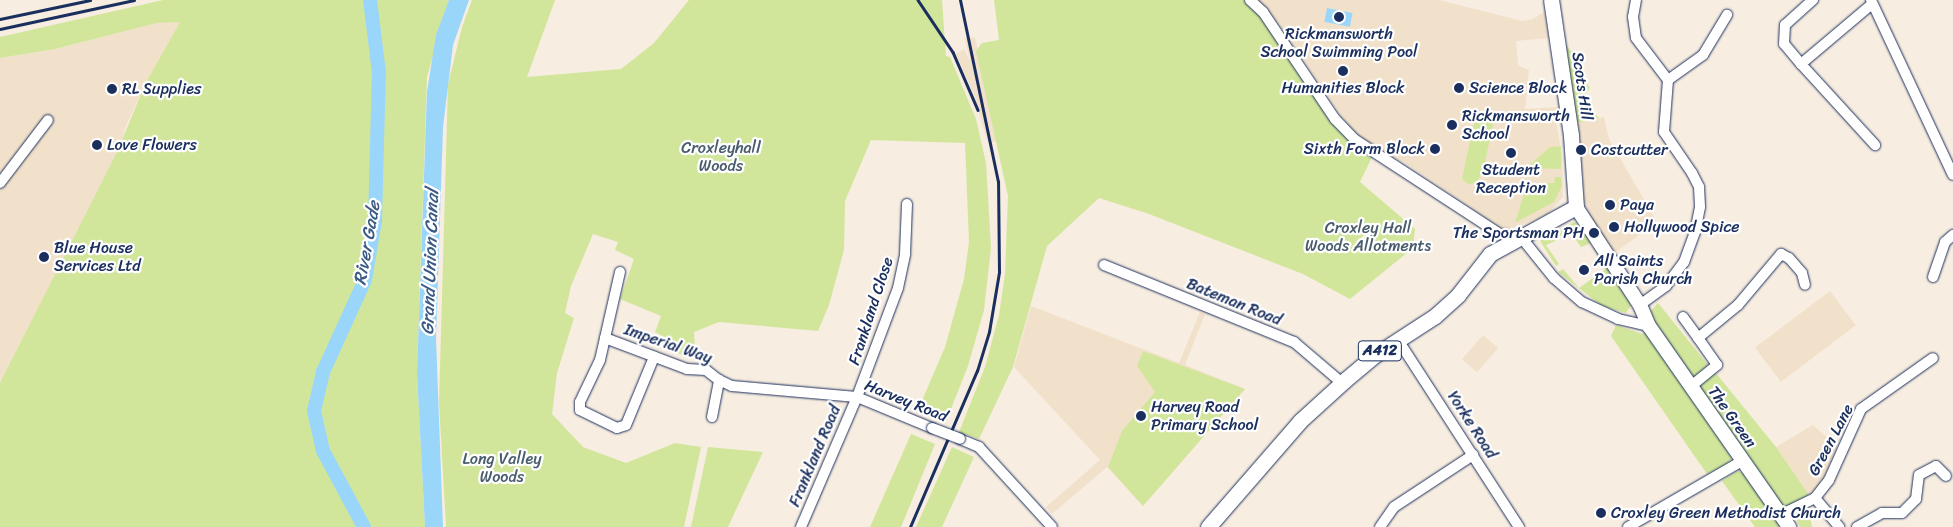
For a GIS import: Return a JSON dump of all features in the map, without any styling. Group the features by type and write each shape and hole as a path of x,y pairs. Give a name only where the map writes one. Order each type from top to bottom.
{"main road":[{"name":"Scots Hill","path":"1552,0 1571,136 1576,207"},
{"name":"A412","path":"1208,527 1300,422 1342,383 1398,340 1435,316 1458,295 1490,254 1576,207"}],"street":[{"path":"1250,0 1262,12 1335,120 1354,139 1500,234 1521,237 1554,278 1582,302 1618,319 1649,326"},
{"path":"1636,0 1632,17 1636,38 1668,80 1664,132 1692,173 1699,187 1700,207 1695,232 1684,262 1666,286 1640,305"},
{"path":"1813,0 1785,25 1784,44 1874,145"},
{"path":"1801,64 1871,2 1953,175"},
{"path":"1668,80 1704,55 1727,15"},
{"path":"0,183 48,120"},
{"name":"Frankland Close","path":"857,397 898,288 905,254 907,204"},
{"name":"The Green","path":"1576,207 1640,305 1649,326 1789,527"},
{"path":"1934,277 1946,242 1953,236"},
{"path":"1698,338 1738,305 1781,254 1789,258 1802,273 1805,285"},
{"name":"Bateman Road","path":"1104,265 1294,342 1342,383"},
{"path":"620,272 600,360 580,406 584,414 624,427 630,419 654,357"},
{"path":"1683,317 1717,365 1690,387"},
{"name":"Imperial Way","path":"605,338 688,369 706,370 719,380"},
{"name":"Yorke Road","path":"1398,340 1519,527"},
{"name":"Green Lane","path":"1780,515 1815,498 1829,480 1861,409 1933,358"},
{"path":"712,416 719,380"},
{"name":"Harvey Road","path":"719,380 732,386 857,397 979,447 1052,527"},
{"name":"Frankland Road","path":"801,527 857,397"},
{"path":"1380,527 1394,507 1473,455"},
{"path":"1628,527 1742,461"},
{"path":"1857,527 1882,513 1902,513 1916,499 1919,475 1936,466 1946,476"},
{"path":"1815,498 1839,527"}],"shaded area":[{"name":"Rickmansworth School","path":"1257,0 1439,0 1522,21 1533,19 1544,12 1549,38 1516,41 1518,65 1529,70 1525,109 1561,107 1555,115 1562,157 1563,197 1548,214 1505,231 1405,163 1365,142 1354,134 1279,24"},
{"path":"180,22 145,84 125,128 122,142 44,303 0,383 0,58 55,49 157,23"},
{"path":"975,37 998,141 988,143 974,95 956,54 964,49 970,61 965,39"},
{"path":"1604,117 1609,139 1657,222 1613,254 1583,203 1574,147 1576,123"},
{"path":"1830,291 1856,325 1781,382 1755,348"},
{"name":"Harvey Road Primary School","path":"1031,306 1179,363 1200,312 1205,314 1185,365 1245,389 1143,506 1107,467 1052,514 1046,507 1100,460 1014,367"},
{"path":"1483,335 1498,348 1477,372 1462,359"},
{"path":"1813,425 1841,450 1830,478 1809,495 1776,447"}],"green space":[{"path":"163,0 449,0 427,77 417,373 425,527 0,527 0,383 118,150 145,84 180,22 157,23 55,49 0,58 0,37"},
{"name":"Croxleyhall Woods","path":"472,0 555,0 527,77 621,69 654,43 689,0 942,0 946,56 950,57 976,119 986,163 991,248 984,310 968,366 945,424 917,412 945,347 964,279 969,242 965,143 871,140 845,201 844,250 829,305 818,331 719,322 694,332 695,347 683,355 672,351 675,343 655,332 661,316 620,299 634,259 615,250 618,242 593,234 571,286 565,313 574,318 557,373 552,414 583,447 626,463 675,443 701,447 684,527 446,527 439,403 448,84 462,27"},
{"name":"Croxley Hall Woods Allotments","path":"994,0 1245,0 1259,12 1356,145 1372,157 1360,182 1415,229 1413,248 1350,299 1303,274 1149,214 1099,198 1047,246 1013,367 979,439 959,432 985,367 999,315 1005,274 1008,196 976,51 982,43 999,40"},
{"path":"1563,41 1577,59 1573,64 1590,88 1582,98 1599,118 1576,123 1580,145 1576,146"},
{"path":"1483,115 1490,119 1493,125 1483,171 1476,183 1468,184 1462,179 1466,160 1475,119"},
{"path":"1561,146 1561,169 1526,168 1550,147"},
{"path":"1555,177 1561,177 1562,186 1554,202 1515,223 1527,184 1554,183"},
{"path":"1574,222 1586,230 1594,242 1581,247 1568,229 1555,241 1546,245 1559,264 1556,266 1540,241"},
{"path":"1596,246 1634,301 1626,313 1602,306 1558,272 1563,269 1579,288 1607,268 1593,248"},
{"path":"1658,303 1709,366 1694,379 1654,324 1649,313"},
{"path":"1616,325 1642,334 1646,331 1730,450 1732,457 1728,463 1707,474 1611,336"},
{"path":"1143,351 1245,389 1143,506 1108,467 1122,431 1155,392 1137,366"},
{"path":"1715,372 1776,447 1809,495 1787,507 1779,504 1697,388 1698,382"},
{"path":"911,434 935,444 901,527 870,527"},
{"path":"708,447 763,452 728,527 691,527"},
{"path":"952,447 974,457 942,527 916,527"},
{"path":"1737,471 1744,473 1782,527 1755,527 1722,481"},
{"path":"1808,506 1812,527 1800,527 1794,513"}],"water":[{"name":"Grand Union Canal","path":"449,0 469,0 453,45 443,127 436,338 443,527 425,527 417,373 427,92 436,35"},
{"name":"Rickmansworth School Swimming Pool","path":"1327,8 1353,13 1350,27 1324,22"}],"waterway":[{"name":"River Gade","path":"364,527 323,451 314,411 323,372 365,280 375,221 379,73 370,0"}],"railway":[{"path":"0,19 90,0"},
{"path":"0,29 134,0"},
{"path":"918,0 953,52 978,110"},
{"path":"910,527 977,371 989,332 999,272 998,182 960,0"}],"place":[{"name":"Rickmansworth School Swimming Pool","path":"1339,17"},
{"name":"Humanities Block","path":"1343,71"},
{"name":"Science Block","path":"1459,88"},
{"name":"RL Supplies","path":"112,89"},
{"name":"Rickmansworth School","path":"1452,125"},
{"name":"Love Flowers","path":"97,145"},
{"name":"Sixth Form Block","path":"1435,149"},
{"name":"Costcutter","path":"1581,150"},
{"name":"Student Reception","path":"1511,153"},
{"name":"Paya","path":"1610,205"},
{"name":"Hollywood Spice","path":"1614,227"},
{"name":"The Sportsman PH","path":"1594,233"},
{"name":"Blue House Services Ltd","path":"44,257"},
{"name":"All Saints Parish Church","path":"1584,270"},
{"name":"Harvey Road Primary School","path":"1141,416"},
{"name":"Croxley Green Methodist Church","path":"1601,513"}],"park label":[{"name":"Long Valley Woods","path":"502,468"}]}
